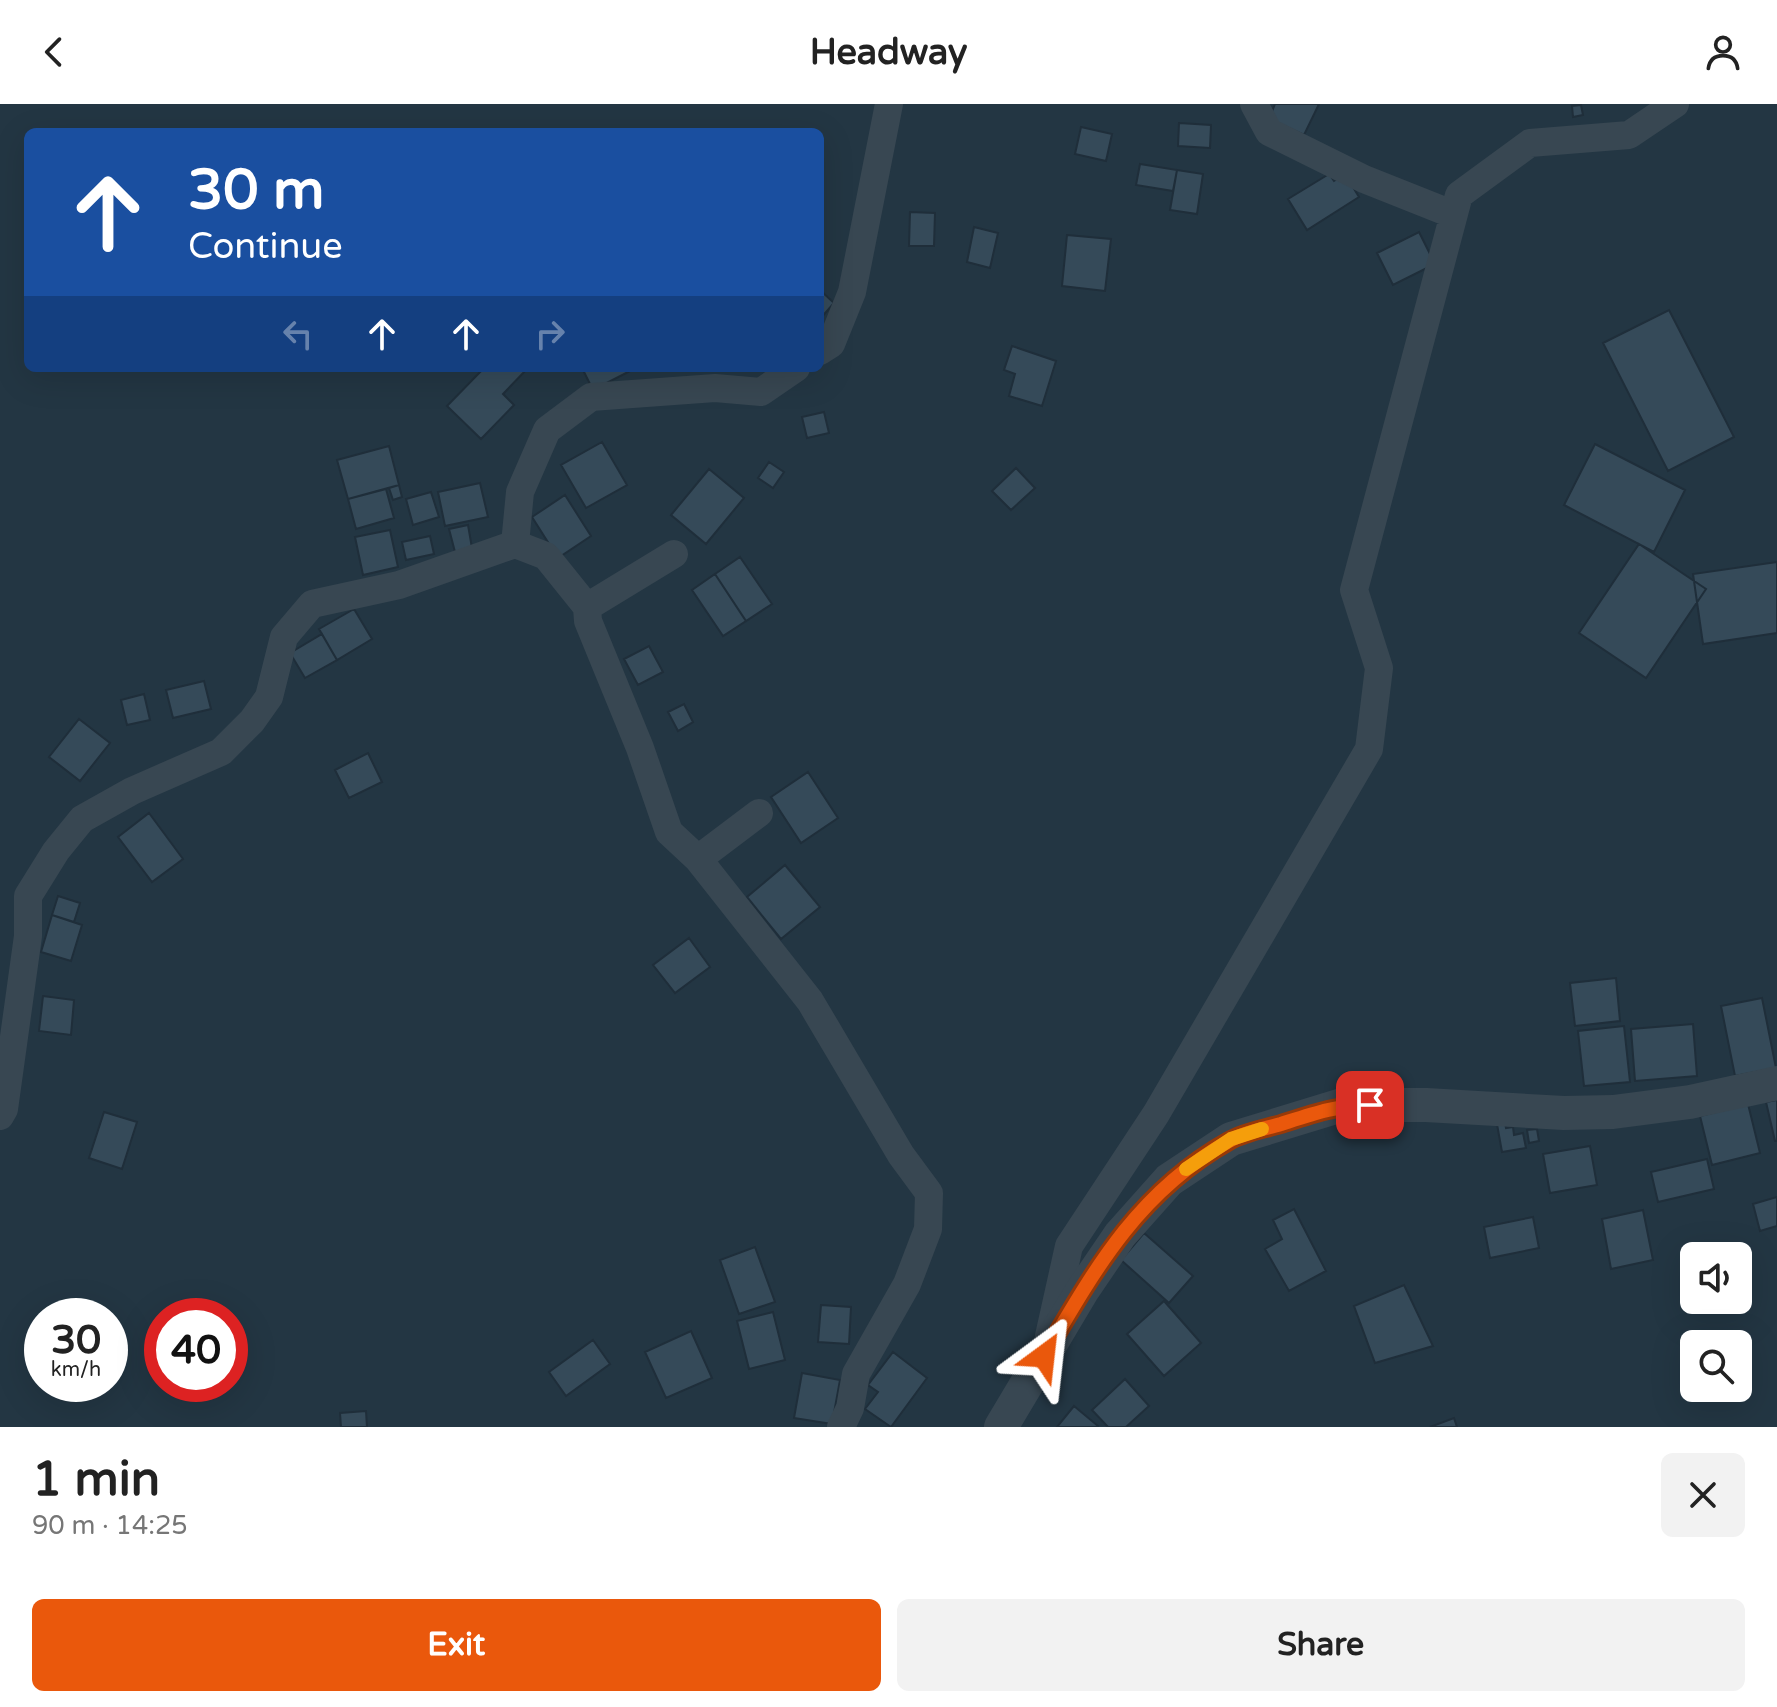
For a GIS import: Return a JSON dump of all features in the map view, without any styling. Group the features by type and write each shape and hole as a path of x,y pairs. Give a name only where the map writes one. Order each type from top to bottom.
{"street":[{"path":"824,348 831,344 852,292 889,104"},
{"path":"1254,104 1269,132 1364,179 1452,214"},
{"path":"1044,1356 1069,1246 1156,1114 1369,749 1379,668 1354,590 1459,195 1530,143 1629,135 1675,104"},
{"path":"515,544 520,492 547,430 591,397 715,388 761,392 790,372"},
{"path":"0,1116 4,1109 28,936 28,896 56,851 82,819 132,791 221,752 252,721 269,697 284,637 312,604 399,585 515,544 546,556 587,607 588,621 640,748 669,832 698,859 810,1001 901,1155 929,1193 928,1229 907,1284 856,1374 850,1408 841,1427"},
{"path":"587,607 674,554"},
{"path":"698,859 759,813"},
{"path":"1001,1427 1082,1291 1120,1235 1169,1180 1231,1139 1342,1105 1613,1112 1690,1102 1777,1083"}],"building":[{"path":"1275,104 1319,104 1304,135 1269,119"},
{"path":"1581,105 1583,115 1573,117 1572,106"},
{"path":"1179,123 1211,125 1210,148 1178,146"},
{"path":"1081,127 1112,134 1106,161 1075,154"},
{"path":"1140,164 1177,170 1173,191 1136,185"},
{"path":"1177,170 1203,174 1197,214 1170,210"},
{"path":"1329,174 1334,181 1345,174 1359,197 1307,230 1288,199"},
{"path":"910,212 935,213 934,246 909,246"},
{"path":"974,227 998,233 990,268 967,262"},
{"path":"1419,232 1435,264 1393,285 1377,253"},
{"path":"1067,235 1111,239 1105,291 1062,286"},
{"path":"824,294 834,303 824,314"},
{"path":"1669,310 1734,437 1668,471 1603,343"},
{"path":"1012,346 1056,361 1042,406 1009,396 1015,374 1004,370"},
{"path":"480,372 524,372 503,394 514,405 481,439 447,406"},
{"path":"584,372 628,372 593,390"},
{"path":"824,412 829,433 807,438 802,417"},
{"path":"602,442 627,485 586,508 561,465"},
{"path":"1595,444 1685,490 1654,552 1564,505"},
{"path":"389,446 399,485 348,499 337,460"},
{"path":"769,462 784,472 773,488 758,478"},
{"path":"1016,468 1035,488 1011,510 992,491"},
{"path":"709,469 744,498 706,544 671,515"},
{"path":"480,483 488,517 445,526 438,492"},
{"path":"399,485 402,497 393,500 389,488"},
{"path":"386,489 394,518 356,529 348,499"},
{"path":"431,492 439,517 413,525 406,499"},
{"path":"565,495 591,536 558,558 532,517"},
{"path":"468,525 472,548 455,552 449,529"},
{"path":"390,530 398,567 363,575 355,537"},
{"path":"430,536 434,554 406,560 402,542"},
{"path":"1639,544 1706,589 1646,678 1579,633"},
{"path":"740,557 772,604 746,621 715,574"},
{"path":"1777,562 1777,633 1703,644 1693,574"},
{"path":"715,574 746,621 723,636 692,590"},
{"path":"354,609 372,639 337,660 319,629"},
{"path":"322,634 337,660 305,678 290,653"},
{"path":"649,646 663,672 638,685 624,659"},
{"path":"204,681 211,709 173,718 166,690"},
{"path":"144,694 150,720 127,725 121,700"},
{"path":"684,704 693,722 678,731 668,712"},
{"path":"79,719 110,743 80,781 49,757"},
{"path":"368,753 382,782 349,798 335,770"},
{"path":"808,772 838,818 801,843 771,797"},
{"path":"149,813 183,859 152,882 118,837"},
{"path":"785,865 820,907 781,939 747,897"},
{"path":"58,896 80,903 74,922 52,915"},
{"path":"52,915 82,925 71,961 41,952"},
{"path":"689,938 710,967 675,993 653,965"},
{"path":"1616,978 1620,1021 1575,1026 1570,983"},
{"path":"43,996 74,1000 71,1035 39,1031"},
{"path":"1762,998 1776,1068 1735,1076 1721,1006"},
{"path":"1693,1024 1697,1076 1635,1081 1631,1029"},
{"path":"1624,1026 1630,1082 1584,1086 1578,1031"},
{"path":"1777,1100 1777,1141 1775,1141 1766,1102"},
{"path":"1748,1104 1760,1153 1712,1165 1700,1116"},
{"path":"104,1112 137,1122 122,1169 89,1158"},
{"path":"1503,1112 1506,1128 1513,1127 1514,1135 1523,1133 1526,1148 1502,1152 1495,1113"},
{"path":"1537,1129 1539,1141 1529,1143 1527,1130"},
{"path":"1590,1146 1597,1185 1550,1193 1543,1154"},
{"path":"1707,1159 1714,1189 1658,1202 1651,1172"},
{"path":"1777,1197 1777,1226 1760,1231 1753,1204"},
{"path":"1294,1209 1326,1271 1289,1291 1265,1249 1282,1239 1273,1220"},
{"path":"1643,1210 1653,1260 1611,1269 1602,1219"},
{"path":"1533,1217 1539,1248 1490,1258 1484,1227"},
{"path":"1144,1233 1193,1276 1169,1303 1121,1260"},
{"path":"755,1247 775,1302 739,1314 720,1260"},
{"path":"1404,1285 1433,1346 1375,1363 1354,1306"},
{"path":"1164,1301 1201,1343 1164,1376 1127,1334"},
{"path":"821,1305 851,1307 849,1344 818,1342"},
{"path":"773,1312 785,1360 749,1369 737,1321"},
{"path":"691,1331 712,1378 666,1398 645,1352"},
{"path":"593,1340 610,1364 566,1396 549,1372"},
{"path":"893,1352 927,1378 891,1427 865,1409 878,1392 868,1385"},
{"path":"802,1373 840,1380 832,1424 794,1418"},
{"path":"1125,1379 1149,1406 1126,1427 1108,1427 1092,1410"},
{"path":"1074,1406 1098,1426 1057,1427"},
{"path":"366,1411 367,1427 341,1427 340,1413"},
{"path":"1454,1418 1457,1427 1430,1427"}],"slow traffic":[{"path":"1186,1169 1231,1139 1262,1129"}],"route":[{"path":"1044,1356 1120,1235 1169,1180 1231,1139 1342,1105 1370,1105"}]}
